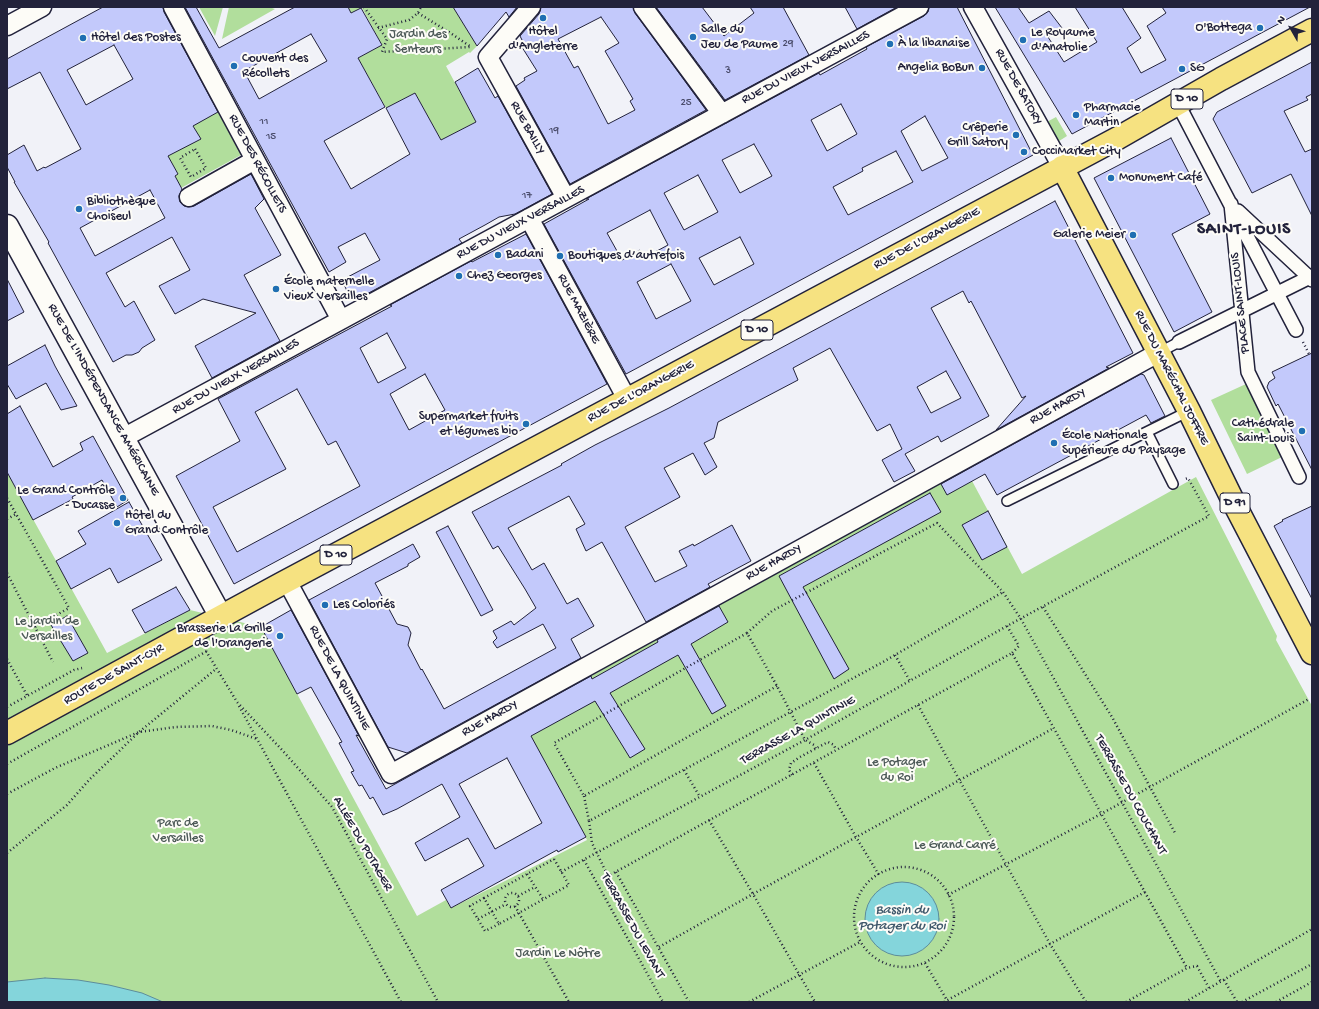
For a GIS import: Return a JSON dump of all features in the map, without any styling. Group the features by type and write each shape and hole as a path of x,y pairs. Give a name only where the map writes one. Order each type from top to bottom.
{"main road":[{"name":"D 10","path":"1062,167 1312,30"},
{"name":"RUE DU MARÉCHAL JOFFRE","path":"1062,167 1189,410 1236,507 1312,653"},
{"name":"RUE DE L'ORANGERIE","path":"221,617 1062,167"},
{"name":"RUE DE L'INDÉPENDANCE AMÉRICAINE","path":"7,226 221,617"},
{"name":"ROUTE DE SAINT-CYR","path":"7,733 221,617"}],"street":[{"path":"7,26 42,7"},
{"name":"RUE DES RÉCOLLETS","path":"173,7 341,320"},
{"name":"RUE BAILLY","path":"531,7 488,57 566,198"},
{"path":"643,7 722,114"},
{"name":"RUE DU VIEUX VERSAILLES","path":"123,438 919,7"},
{"name":"RUE DE SATORY","path":"973,7 1062,167"},
{"path":"1178,104 1296,330"},
{"path":"189,197 255,160"},
{"path":"1179,342 1277,293 1311,278 1230,204"},
{"name":"PLACE SAINT-LOUIS","path":"1230,204 1248,372 1299,477"},
{"name":"RUE MAZIÈRE","path":"529,218 627,399"},
{"name":"RUE HARDY","path":"391,774 1158,353"},
{"name":"RUE DE LA QUINTINIE","path":"287,581 391,774"}],"lane":[{"path":"1158,353 1179,342"},
{"path":"1007,501 1189,410"},
{"path":"1147,432 1178,482"}],"path":[{"path":"364,7 387,39 382,52 470,47"},
{"path":"378,28 409,20 418,13 421,7"},
{"path":"418,13 466,44"},
{"path":"195,149 206,168 191,177 180,158 195,149"},
{"name":"TERRASSE LA QUINTINIE","path":"561,872 805,740 1007,626 1209,516 1188,478 1178,482"},
{"path":"7,498 69,608 35,627"},
{"path":"7,519 16,514"},
{"name":"TERRASSE DU COUCHANT","path":"747,633 772,611 937,523 1003,592 1021,619 1122,802 1223,981 1237,1002"},
{"path":"7,574 53,662"},
{"path":"589,821 895,655 1003,592"},
{"path":"1043,607 1112,718 1175,833"},
{"path":"816,749 814,745 805,740 747,633 554,743 584,796 592,843 606,872 610,875 1012,653 1019,646 1007,626"},
{"name":"ALLÉE DU POTAGER","path":"206,651 237,702 283,751 332,807 438,1002"},
{"path":"1012,653 1187,968"},
{"path":"895,655 910,681"},
{"path":"7,659 39,716"},
{"path":"7,853 67,805 90,779 139,732 216,668"},
{"path":"584,796 777,686"},
{"path":"7,764 128,696"},
{"path":"948,895 1101,814 1309,700"},
{"path":"237,702 401,1002"},
{"path":"918,705 1050,944 1086,1002"},
{"path":"7,794 55,768 139,732 176,727 212,726 232,730 257,739"},
{"path":"659,947 1054,728"},
{"path":"792,775 789,770 790,763 828,742 834,745 836,750"},
{"path":"814,763 879,875"},
{"path":"684,770 700,797"},
{"path":"709,820 815,1002"},
{"path":"554,859 568,885 485,931 470,906 527,874 554,859"},
{"name":"TERRASSE DU LEVANT","path":"584,860 663,1002"},
{"path":"898,868 918,870 930,875 940,884 948,895 952,905 954,917 952,928 949,939 935,957 910,967 896,967 882,962 870,954 860,942 854,917 856,904 865,887 879,875 891,869 898,868"},
{"path":"616,872 689,1002"},
{"path":"527,874 543,899"},
{"path":"504,887 508,893"},
{"path":"518,896 535,887"},
{"path":"925,962 947,1001 1145,892"},
{"path":"478,919 506,904 509,906 515,906 519,902 518,896 514,893 508,893"},
{"path":"506,904 505,898 508,893"},
{"path":"484,898 499,924"},
{"path":"515,906 569,1002"},
{"path":"1185,1002 1312,929"},
{"path":"749,1002 860,942"},
{"path":"1242,1002 1312,964"},
{"path":"1126,1002 1187,968 1197,966 1209,988"},
{"path":"1276,1002 1312,982"},
{"path":"1250,998 1252,1002"}],"green space":[{"path":"199,7 223,7 215,36"},
{"path":"229,7 269,7 275,9 222,39"},
{"name":"Jardin des Senteurs","path":"348,7 453,7 477,46 470,53 469,52 446,66 476,122 441,140 415,93 386,108 358,58 382,45 362,8 351,13"},
{"path":"218,112 241,155 181,188 175,176 178,174 162,147 168,144 173,153 200,139 193,125"},
{"path":"1056,117 1067,136 1056,143 1045,123"},
{"path":"1246,384 1282,457 1247,474 1211,400"},
{"name":"Le Potager du Roi","path":"964,466 1022,574 1196,477 1277,636 1276,640 1312,706 1312,1002 7,1002 7,472 107,653 190,610 261,627 417,916 446,900 451,908 587,840 517,717 719,605"}],"water":[{"name":"Bassin du Potager du Roi","path":"895,882 909,882 923,888 933,898 939,912 939,926 933,940 923,950 909,956 895,956 881,950 871,940 865,926 865,912 871,898 881,888"},
{"path":"45,978 78,980 109,985 142,993 163,1002 7,1002 7,982"}],"building":[{"path":"103,7 163,7 164,12 218,112 193,126 201,139 168,156 178,174 175,176 182,189 179,196 180,202 184,206 194,206 251,174 264,199 255,208 281,255 244,275 280,341 212,378 195,346 256,313 203,299 175,314 159,286 190,270 172,237 106,273 125,307 134,301 155,340 142,348 139,352 132,355 126,355 113,362 7,167 7,155 24,145 37,171 81,149 40,72 7,89 7,59","holes":["114,45 133,79 86,105 67,70","150,190 165,218 95,256 80,228"]},
{"path":"185,7 196,7 219,48 295,7 348,7 351,13 361,8 382,45 358,58 385,107 324,141 351,189 410,154 386,108 415,93 441,140 476,122 455,82 478,68 495,98 498,96 552,194 515,214 499,217 459,239 462,243 363,296 347,291 342,280 380,260 365,233 338,247 346,262 329,272","holes":["311,34 327,61 259,99 244,71"]},
{"path":"453,7 517,7 509,17 506,12 477,46"},
{"path":"541,7 633,7 635,13 706,110 570,184 516,86 525,80 524,78 537,71 520,44 523,42 520,36 539,14","holes":["601,17 619,43 605,51 633,99 630,101 635,110 608,124 578,66 574,68 558,39"]},
{"path":"656,7 702,7 724,36 754,13 750,7 783,7 809,55 725,100"},
{"path":"845,7 897,7 857,29"},
{"path":"929,7 957,7 1033,155 626,374 544,224 589,199 586,199 819,73 820,75 867,49 866,47 924,16 928,12","holes":["841,104 857,134 827,151 811,120","925,116 948,158 922,171 901,131","754,144 772,176 740,193 722,160","896,151 913,182 848,215 833,187 863,171 862,168","698,175 718,212 684,230 664,193","650,210 668,245 644,258 640,250 622,260 607,233","740,237 754,264 714,285 699,258","671,264 691,301 656,319 637,282"]},
{"path":"995,7 1018,7 1029,23 1049,11 1062,28 1048,37 1064,62 1097,42 1075,7 1122,7 1141,38 1127,48 1141,73 1166,60 1147,26 1166,13 1162,7 1310,7 1072,134"},
{"path":"1312,62 1312,94 1306,97 1308,100 1284,111 1305,152 1312,149 1312,216 1291,174 1252,193 1213,119 1217,112"},
{"path":"1171,138 1210,214 1172,234 1212,312 1174,332 1094,178"},
{"path":"1055,201 1133,353 1106,367 1109,368 996,430 1026,396 1022,398 971,301 969,303 963,291 931,308 989,416 941,442 938,436 905,454 915,471 894,482 882,460 902,449 890,424 877,431 830,348 793,368 798,380 718,422 714,438 704,443 717,467 705,475 693,453 664,468 680,497 625,527 655,582 687,566 679,551 693,544 694,546 732,525 751,561 708,584 710,587 646,622 602,542 586,551 576,529 585,524 569,496 508,528 532,570 544,563 567,604 578,598 594,626 571,639 581,658 407,753 388,747 309,600 413,544 420,557 408,564 408,566 375,583 397,624 408,627 411,633 408,645 444,709 556,648 543,624 497,648 493,642 497,638 493,631 511,621 514,625 536,608 498,546 493,549 472,512 562,465 561,464 595,445 669,408","holes":["946,371 961,398 931,413 917,387"]},
{"path":"526,234 607,384 234,584 176,476 240,441 218,399 392,306 390,305 471,261 472,262","holes":["387,333 406,368 378,383 360,348","425,374 445,410 409,430 390,394","297,389 328,445 336,441 360,486 237,552 213,507 286,469 255,412"]},
{"path":"7,279 24,312 7,321"},
{"path":"45,345 77,406 61,410 46,383 16,399 7,384 7,366"},
{"name":"Cathédrale Saint-Louis","path":"1312,353 1312,470 1278,404 1276,406 1267,387 1269,382 1275,378 1272,372"},
{"name":"École Nationale Supérieure du Paysage","path":"1141,374 1144,375 1165,416 1151,423 1146,415 997,495 985,474 947,495 941,484"},
{"path":"20,406 53,467 83,450 80,443 93,436 128,500 117,507 102,480 72,497 73,499 33,520 7,472 7,414"},
{"path":"930,493 941,512 803,587 849,669 834,679 779,576"},
{"name":"Hôtel du Grand Contrôle","path":"129,502 162,560 118,583 110,568 71,589 56,561 86,544 78,531"},
{"path":"1312,506 1312,599 1274,526 1283,521 1282,520"},
{"path":"988,511 1007,547 982,560 962,525"},
{"path":"448,526 493,610 481,616 436,532"},
{"path":"176,587 190,610 145,633 132,610"},
{"path":"719,606 728,622 691,644 726,706 712,714 678,655 610,693 645,749 630,758 595,701 531,736 586,837 558,852 557,850 451,908 441,890 484,866 468,838 425,861 415,843 460,817 442,784 397,809 383,815 373,797 370,799 362,785 359,786 351,772 354,771 339,743 342,742 311,687 297,694 261,627 291,610 386,789 591,676 592,679 658,642 657,640","holes":["507,758 542,823 495,849 459,784"]},
{"path":"67,616 88,653 73,661 51,625"}],"place":[{"name":"Hôtel d'Angleterre","path":"543,18"},
{"name":"O'Bottega","path":"1260,28"},
{"name":"Salle du Jeu de Paume","path":"693,37"},
{"name":"Hôtel des Postes","path":"83,38"},
{"name":"Le Royaume d'Anatolie","path":"1023,40"},
{"name":"À la libanaise","path":"890,44"},
{"name":"Couvent des Récollets","path":"234,66"},
{"name":"Angelia BoBun","path":"982,68"},
{"name":"SG","path":"1182,69"},
{"name":"Pharmacie Martin","path":"1076,115"},
{"name":"Crêperie Grill Satory","path":"1016,135"},
{"name":"CocciMarket City","path":"1024,152"},
{"name":"Monument Café","path":"1111,178"},
{"name":"Bibliothèque Choiseul","path":"79,209"},
{"name":"Galerie Meier","path":"1133,235"},
{"name":"Badani","path":"498,255"},
{"name":"Boutiques d’autrefois","path":"560,256"},
{"name":"Chez Georges","path":"459,276"},
{"name":"École maternelle Vieux Versailles","path":"276,289"},
{"name":"Supermarket fruits et légumes bio","path":"526,424"},
{"name":"Cathédrale Saint-Louis","path":"1302,431"},
{"name":"École Nationale Supérieure du Paysage","path":"1054,443"},
{"name":"Le Grand Contrôle - Ducasse","path":"123,498"},
{"name":"Hôtel du Grand Contrôle","path":"117,523"},
{"name":"Les Coloriés","path":"325,605"},
{"name":"Brasserie La Grille de l'Orangerie","path":"280,636"}],"district":[{"name":"SAINT-LOUIS","path":"1244,230"}],"park label":[{"name":"Le jardin de Versailles","path":"47,630"},
{"name":"Parc de Versailles","path":"178,832"},
{"name":"Le Grand Carré","path":"955,846"},
{"name":"Jardin Le Nôtre","path":"558,954"}]}
